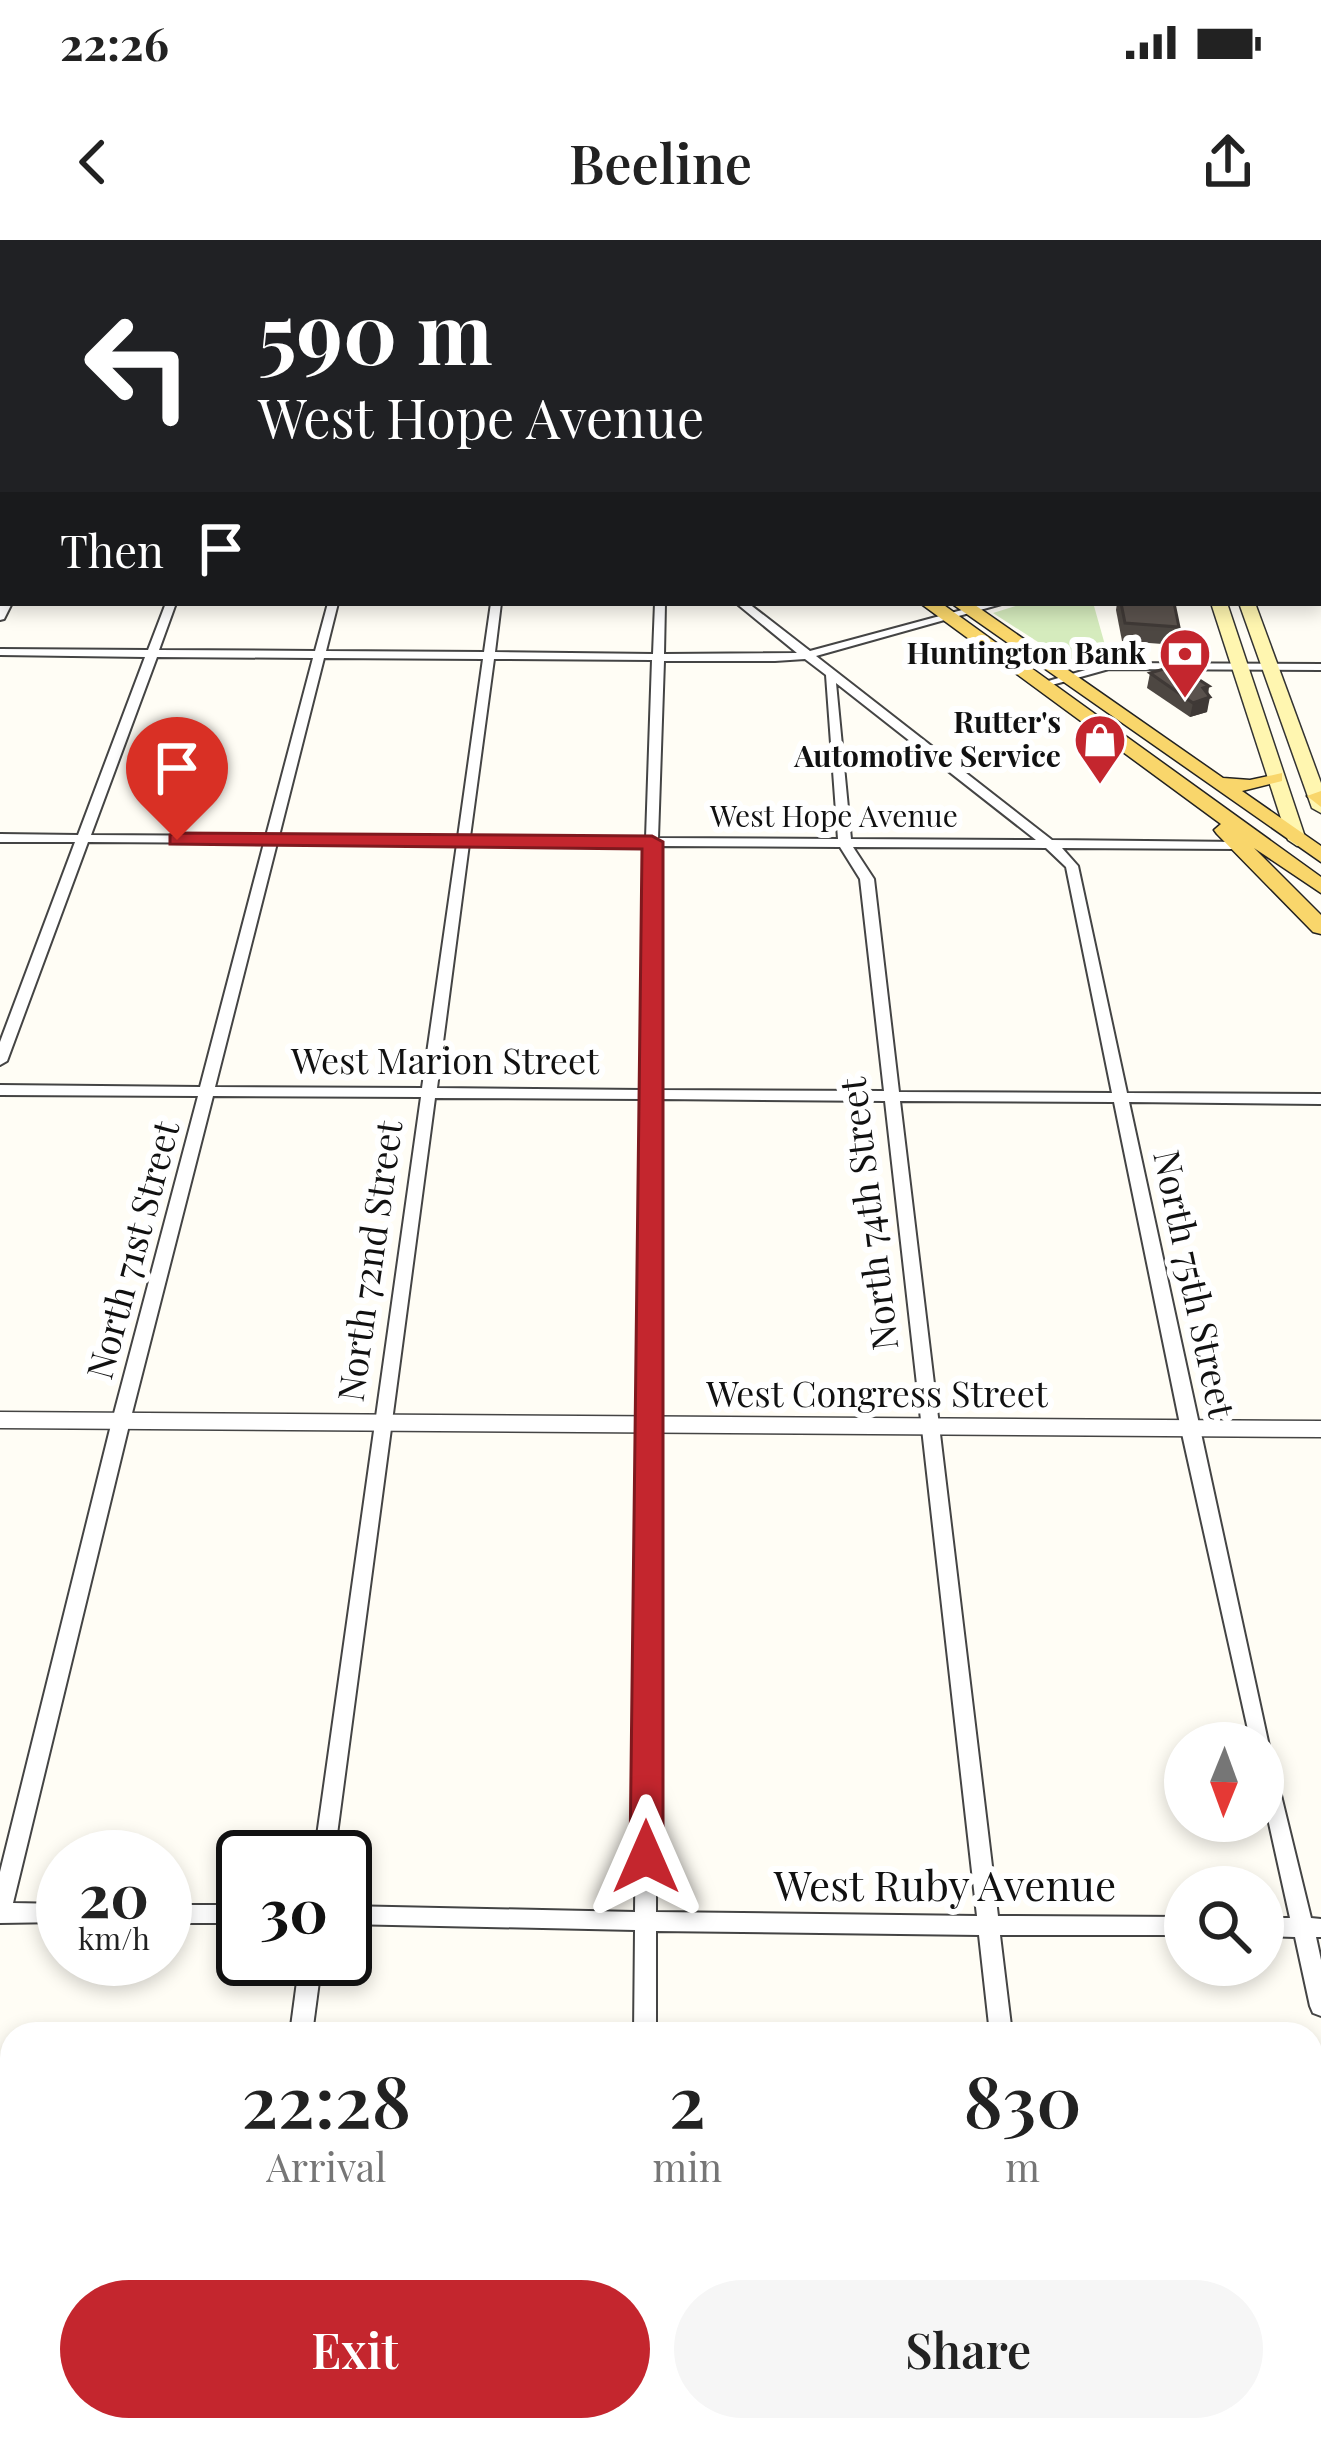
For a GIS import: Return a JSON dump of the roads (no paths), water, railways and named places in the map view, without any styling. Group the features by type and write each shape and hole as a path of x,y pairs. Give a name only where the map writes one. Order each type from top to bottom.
{"main road":[{"path":"1221,606 1275,777 1315,882 1321,924"},
{"path":"1248,606 1319,802"},
{"path":"960,610 1068,676 1321,856"},
{"path":"960,610 1041,685 1315,882"},
{"path":"1223,784 1252,786 1275,777"},
{"path":"1204,802 1235,845 1321,924"}],"street":[{"path":"0,1061 170,606"},
{"name":"North 71st Street","path":"0,1913 121,1421 332,606"},
{"name":"North 72nd Street","path":"328,1830 496,606"},
{"path":"645,2022 652,842 660,606"},
{"path":"745,606 1051,846"},
{"path":"0,652 808,655 960,610"},
{"path":"1041,685 1109,666 1321,667"},
{"name":"North 74th Street","path":"830,677 845,844 867,879 999,2022"},
{"name":"West Hope Avenue","path":"0,838 1235,845"},
{"name":"North 75th Street","path":"1051,846 1066,856 1077,878 1190,1429 1256,1722"},
{"name":"West Marion Street","path":"0,1090 1321,1099"},
{"name":"West Congress Street","path":"0,1420 1321,1430"},
{"name":"North 75th Street","path":"1284,1827 1312,1928 1321,2006"},
{"path":"0,1913 36,1912"},
{"name":"West Ruby Avenue","path":"372,1917 1164,1926"},
{"path":"303,2022 307,1986"}],"place":[{"name":"Huntington Bank","path":"1185,700"},
{"name":"Rutter's Automotive Service","path":"1100,786"}]}
